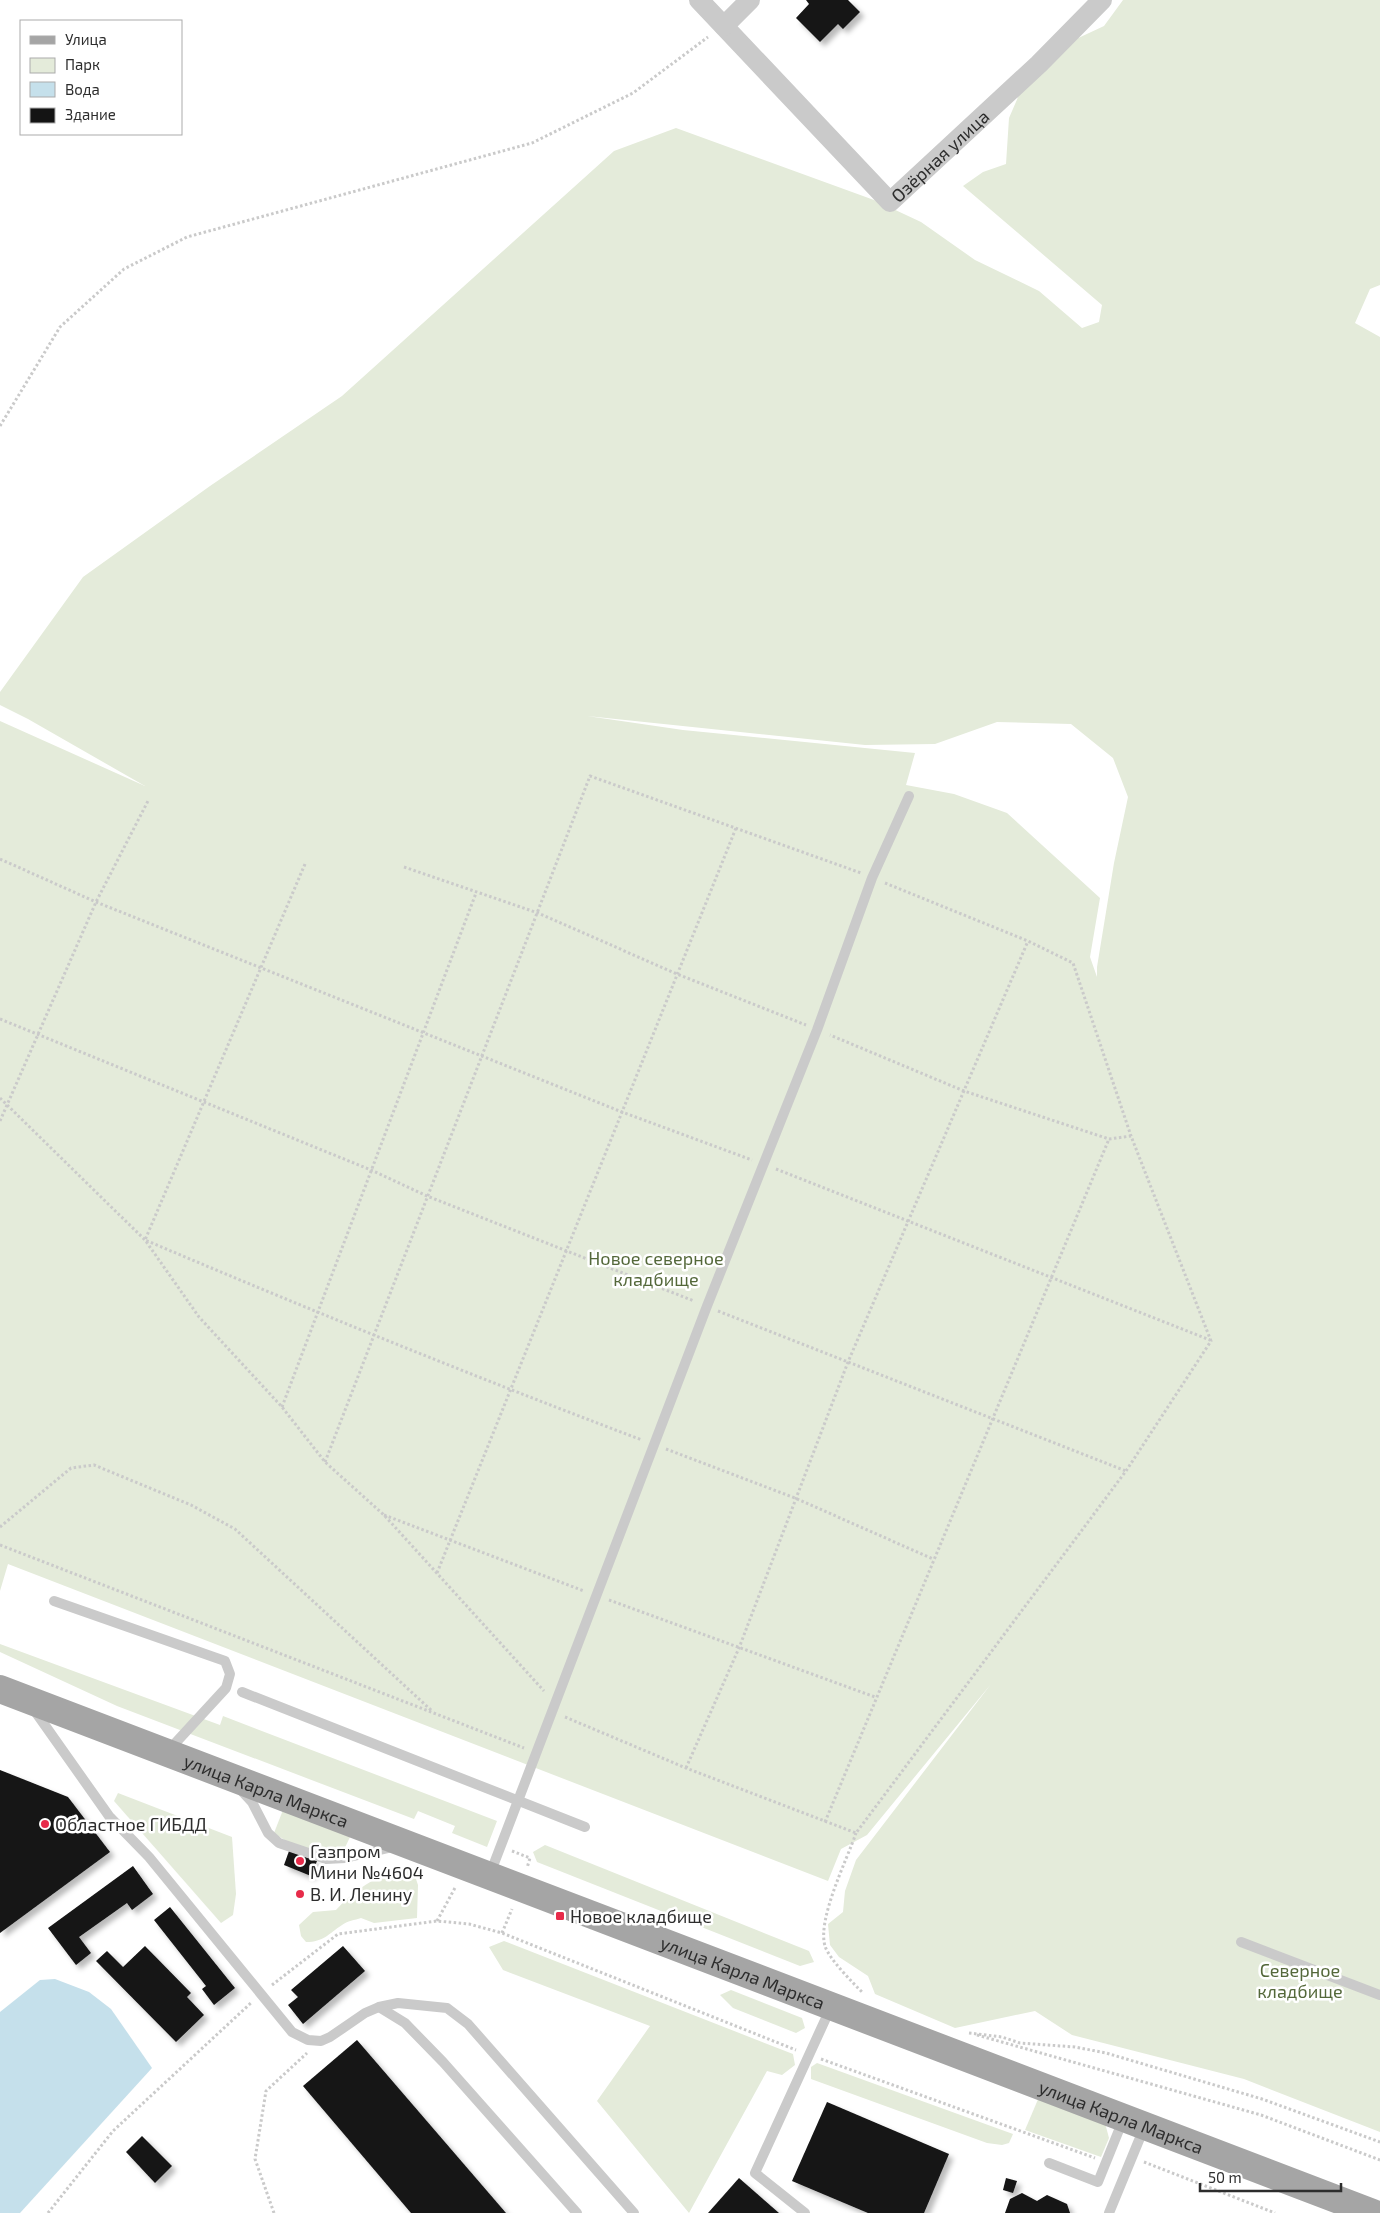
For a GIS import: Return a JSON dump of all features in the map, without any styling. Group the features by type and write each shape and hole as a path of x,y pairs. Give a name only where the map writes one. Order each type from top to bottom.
{"main road":[{"name":"улица Карла Маркса","path":"0,1689 1134,2120 1373,2213"}],"street":[{"name":"Озёрная улица","path":"699,0 890,202 1039,64 1102,0"},
{"path":"724,26 750,0"}],"lane":[{"path":"478,1871 518,1799 656,1445 707,1306 816,1030 872,878 910,796"},
{"path":"54,1601 225,1661 230,1674 226,1688 168,1752"},
{"path":"242,1692 518,1799 585,1827"},
{"path":"26,1699 109,1816 149,1858 292,2032 308,2040 321,2040 379,2006 406,2003 447,2008 468,2024 634,2213"},
{"path":"225,1774 252,1802 268,1833 279,1843 326,1859 345,1858 365,1851 410,1845"},
{"path":"1242,1942 1380,1995"},
{"path":"379,2006 405,2023 443,2062 577,2213"},
{"path":"805,2213 755,2173 831,2006"},
{"path":"1109,2213 1131,2157 1134,2120"},
{"path":"1049,2164 1098,2182 1106,2161 1134,2120"}],"path":[{"path":"0,426 60,326 124,268 187,237 532,142 634,93 724,26"},
{"path":"325,1462 590,776 872,878 1028,941 1073,963 1131,1136 1210,1341"},
{"path":"0,1121 96,902 149,799"},
{"path":"437,1573 736,828"},
{"path":"0,858 96,902 261,968 622,1112 764,1164 1210,1341"},
{"path":"145,1240 305,864"},
{"path":"404,867 538,913 677,974 964,1091 1109,1139 1131,1136"},
{"path":"282,1406 476,893"},
{"path":"686,1768 739,1648 794,1498 848,1362 1028,941"},
{"path":"0,1019 371,1170 427,1196 566,1252 1126,1471"},
{"path":"0,1098 145,1240 199,1317 282,1406 325,1462 384,1515 553,1707 686,1768 856,1833"},
{"path":"825,1822 875,1697 1109,1139"},
{"path":"145,1240 316,1312 510,1390 794,1498 933,1559"},
{"path":"870,1996 862,1992 842,1971 825,1947 822,1928 856,1833 1126,1471 1210,1341"},
{"path":"0,1527 71,1468 94,1465 191,1504 235,1529 434,1713"},
{"path":"384,1515 875,1697"},
{"path":"0,1545 536,1752"},
{"path":"437,1921 478,1871"},
{"path":"961,2033 1002,2037 1020,2042 1075,2047 1106,2053 1262,2099 1380,2142"},
{"path":"969,2033 1261,2115 1380,2160"},
{"path":"274,2213 255,2160 266,2091 321,2040"},
{"path":"810,2055 1106,2161"},
{"path":"1131,2157 1275,2213"}],"green space":[{"path":"1123,0 1380,0 1380,285 1370,289 1355,323 1380,337 1380,2132 1244,2079 1072,2035 1035,2011 955,2028 875,1994 868,1976 839,1957 830,1945 828,1924 843,1912 845,1891 856,1860 991,1684 867,1835 841,1849 828,1881 8,1564 0,1591 0,721 145,786 0,705 0,692 83,577 210,486 342,396 614,151 676,128 874,200 921,222 975,260 1039,291 1082,328 1099,322 1102,305 963,186 983,172 1006,164 1009,118 1025,81 1074,40 1104,26","holes":["587,716 865,745 935,744 997,722 1071,724 1113,758 1128,797 1114,863 1097,977 1090,957 1100,898 1007,813 954,794 906,785 915,753 683,730"]},
{"path":"0,1644 220,1725 223,1716 497,1821 487,1847 452,1833 455,1826 418,1811 414,1819 117,1706 0,1652"},
{"path":"118,1793 232,1837 236,1894 233,1915 221,1923 114,1801"},
{"path":"283,1810 350,1837 341,1856 324,1855 306,1850 274,1833"},
{"path":"545,1845 809,1951 814,1962 800,1966 537,1862 533,1852"},
{"path":"400,1867 414,1873 418,1885 417,1918 374,1923 361,1918 344,1924 317,1941 306,1942 301,1936 299,1925 313,1912 336,1910 350,1896 366,1885"},
{"path":"504,1941 793,2054 795,2065 782,2075 767,2071 689,2213 597,2101 650,2026 503,1970 489,1947"},
{"path":"731,1990 802,2018 805,2028 796,2033 733,2008 720,1995"},
{"path":"817,2063 1013,2134 1009,2143 1002,2145 987,2143 811,2079 811,2067"},
{"path":"1039,2097 1105,2123 1109,2138 1101,2157 1025,2130"}],"water":[{"path":"55,1979 89,1992 111,2009 152,2068 20,2213 0,2213 0,2012 40,1980"}],"building":[{"path":"806,0 848,0 860,12 843,29 838,24 820,42 796,18 809,4"},
{"name":"Областное ГИБДД","path":"0,1770 68,1797 110,1852 0,1933"},
{"path":"289,1851 317,1861 311,1876 284,1865"},
{"path":"133,1866 153,1894 132,1910 127,1903 79,1937 91,1953 76,1965 48,1928"},
{"path":"170,1907 235,1988 214,2005 202,1989 206,1986 154,1920"},
{"path":"145,1946 191,1993 187,1997 204,2015 176,2042 96,1961 107,1951 123,1967"},
{"path":"343,1946 365,1971 303,2024 288,2005 298,1997 291,1990"},
{"path":"357,2040 506,2213 411,2213 303,2086"},
{"path":"827,2102 949,2154 924,2213 868,2213 792,2181"},
{"path":"142,2136 172,2166 155,2183 126,2152"},
{"path":"739,2178 779,2213 708,2213"},
{"path":"1006,2178 1017,2181 1013,2193 1003,2190"},
{"path":"1022,2193 1037,2201 1047,2195 1067,2204 1070,2213 1005,2213 1010,2199"}],"place":[{"name":"Областное ГИБДД","path":"45,1824"},
{"name":"Газпром Мини №4604","path":"300,1861"},
{"name":"В. И. Ленину","path":"300,1894"},
{"name":"Новое кладбище","path":"560,1916"}],"park label":[{"name":"Новое северное кладбище","path":"656,1268"},
{"name":"Северное кладбище","path":"1300,1980"}]}
